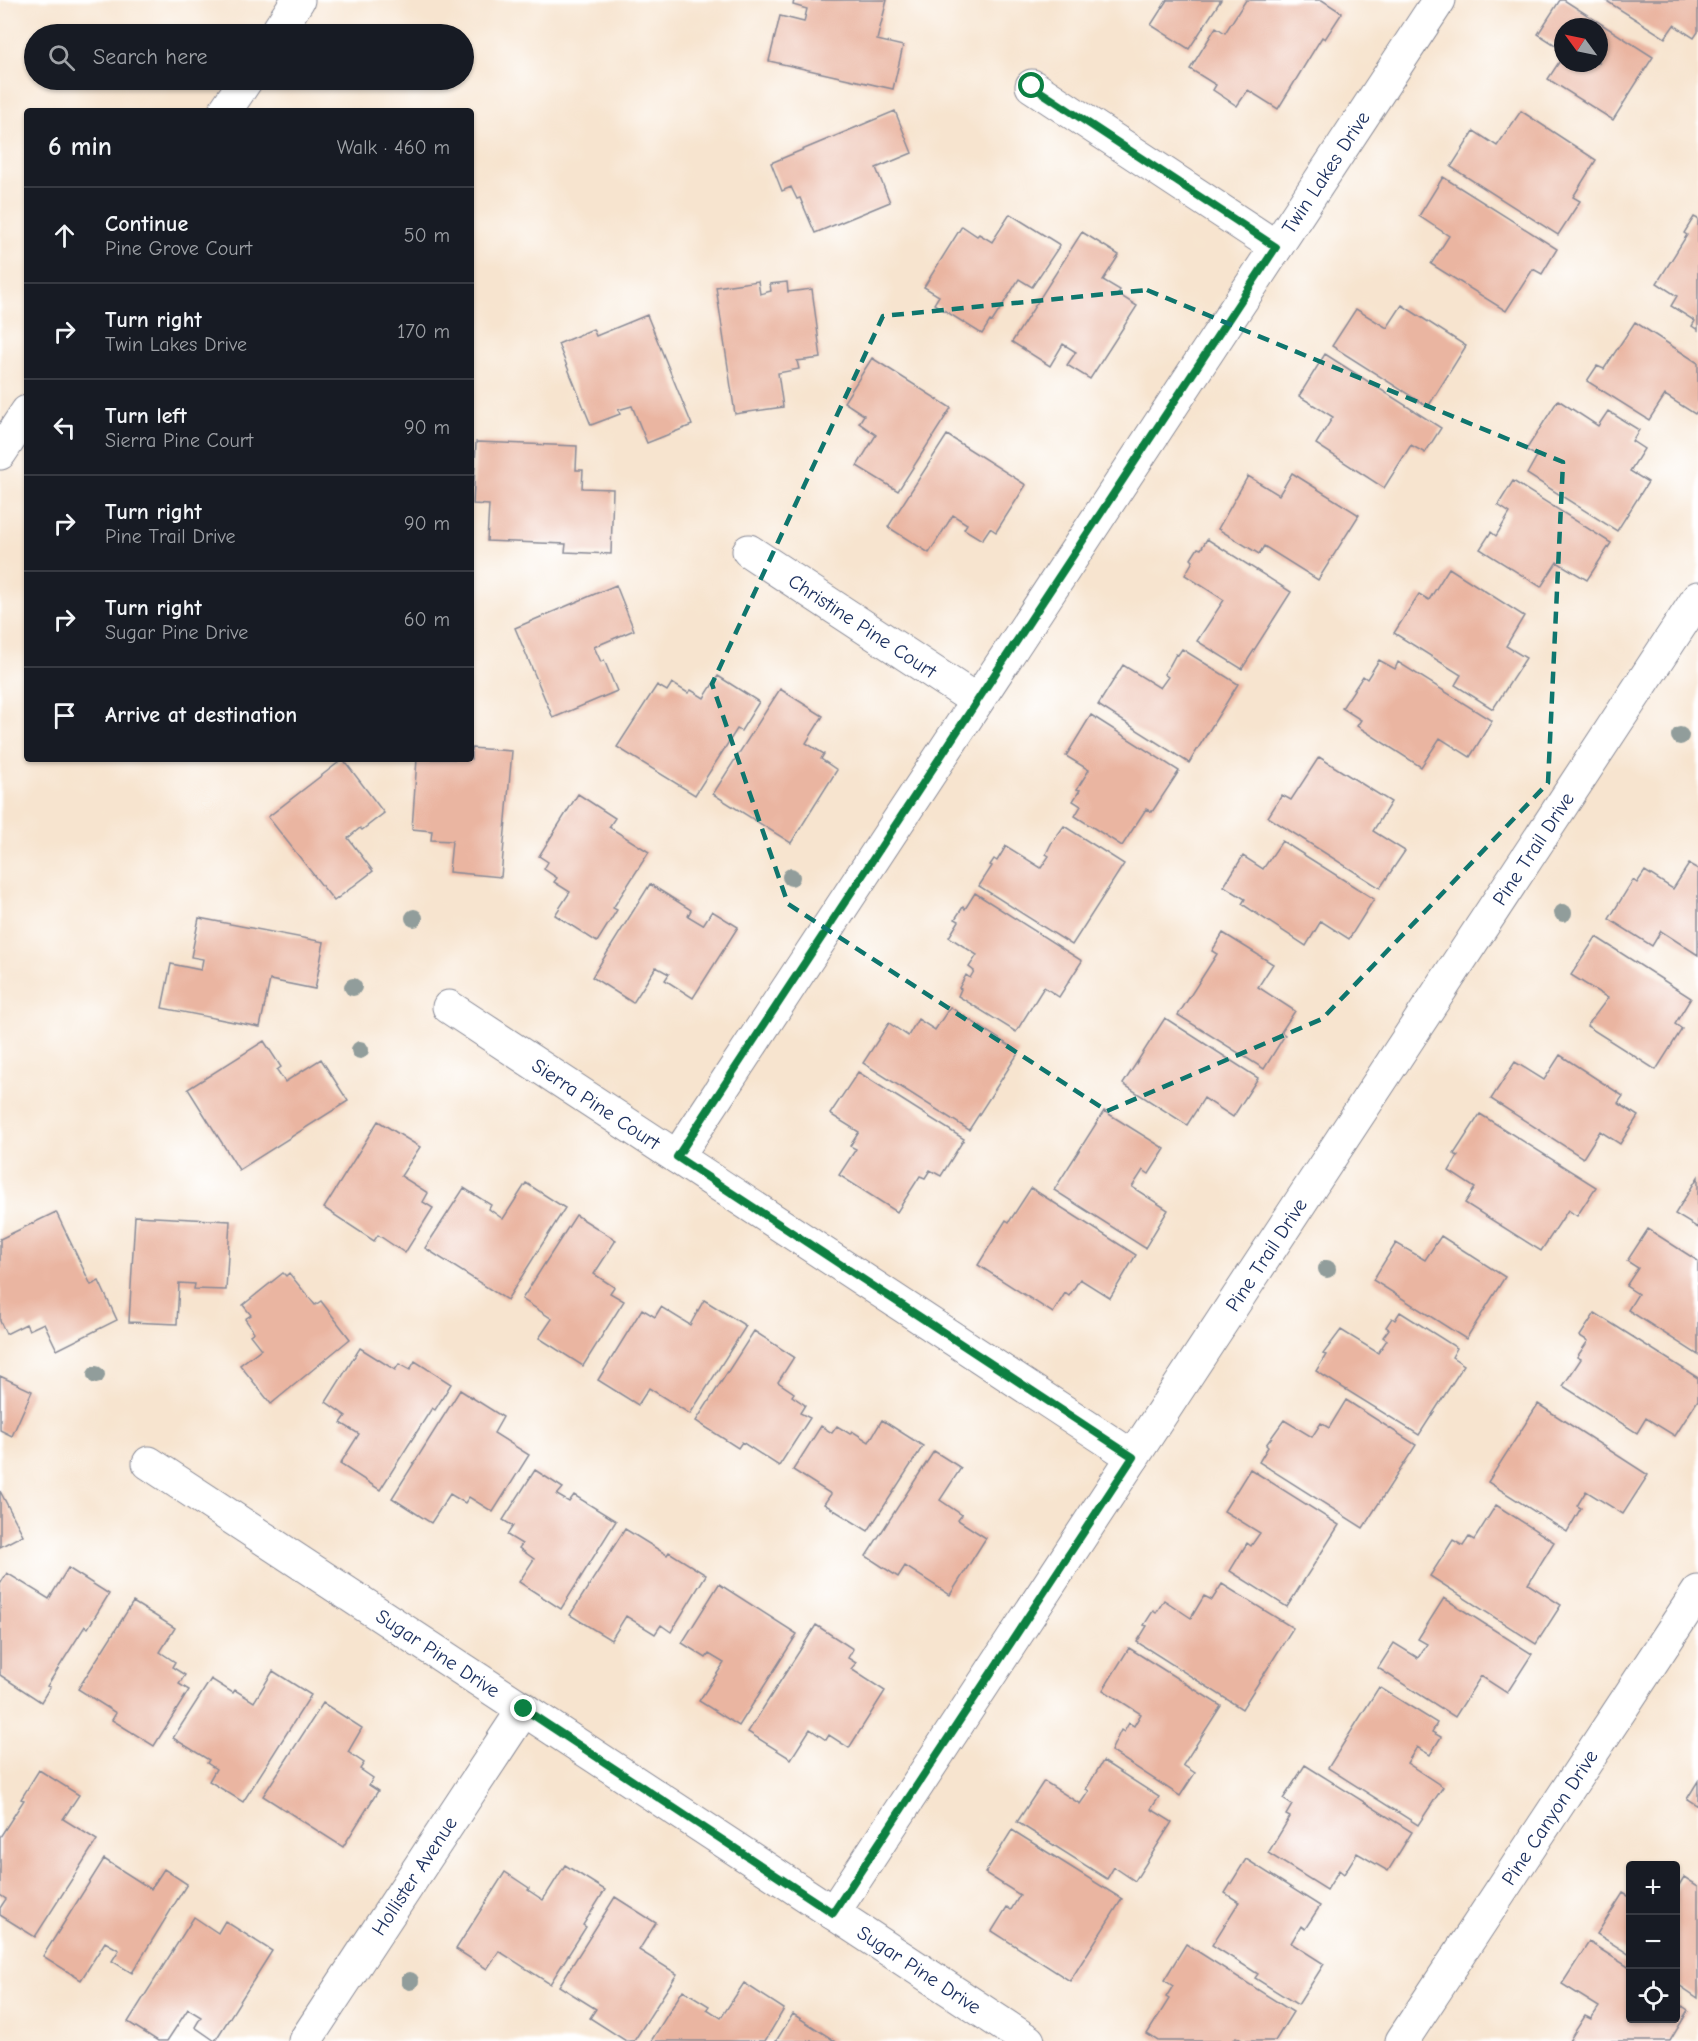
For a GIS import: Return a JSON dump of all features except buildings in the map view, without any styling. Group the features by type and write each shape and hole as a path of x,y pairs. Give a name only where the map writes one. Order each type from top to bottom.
{"street":[{"path":"282,24 298,0"},
{"name":"Twin Lakes Drive","path":"677,1157 1439,0"},
{"path":"1032,86 1276,247"},
{"path":"227,108 239,90"},
{"path":"0,453 24,417"},
{"name":"Christine Pine Court","path":"749,551 977,701"},
{"name":"Pine Trail Drive","path":"833,1913 1698,598"},
{"name":"Sierra Pine Court","path":"449,1007 1133,1457"},
{"name":"Sugar Pine Drive","path":"149,1463 1028,2041"},
{"name":"Pine Canyon Drive","path":"1402,2041 1698,1592"},
{"name":"Hollister Avenue","path":"305,2041 524,1709"}],"highlighted area":[{"path":"1147,290 1563,462 1548,783 1322,1019 1107,1111 788,904 712,684 883,316"}],"route":[{"path":"524,1709 833,1913 1133,1457 677,1157 1276,247 1032,86"}]}
